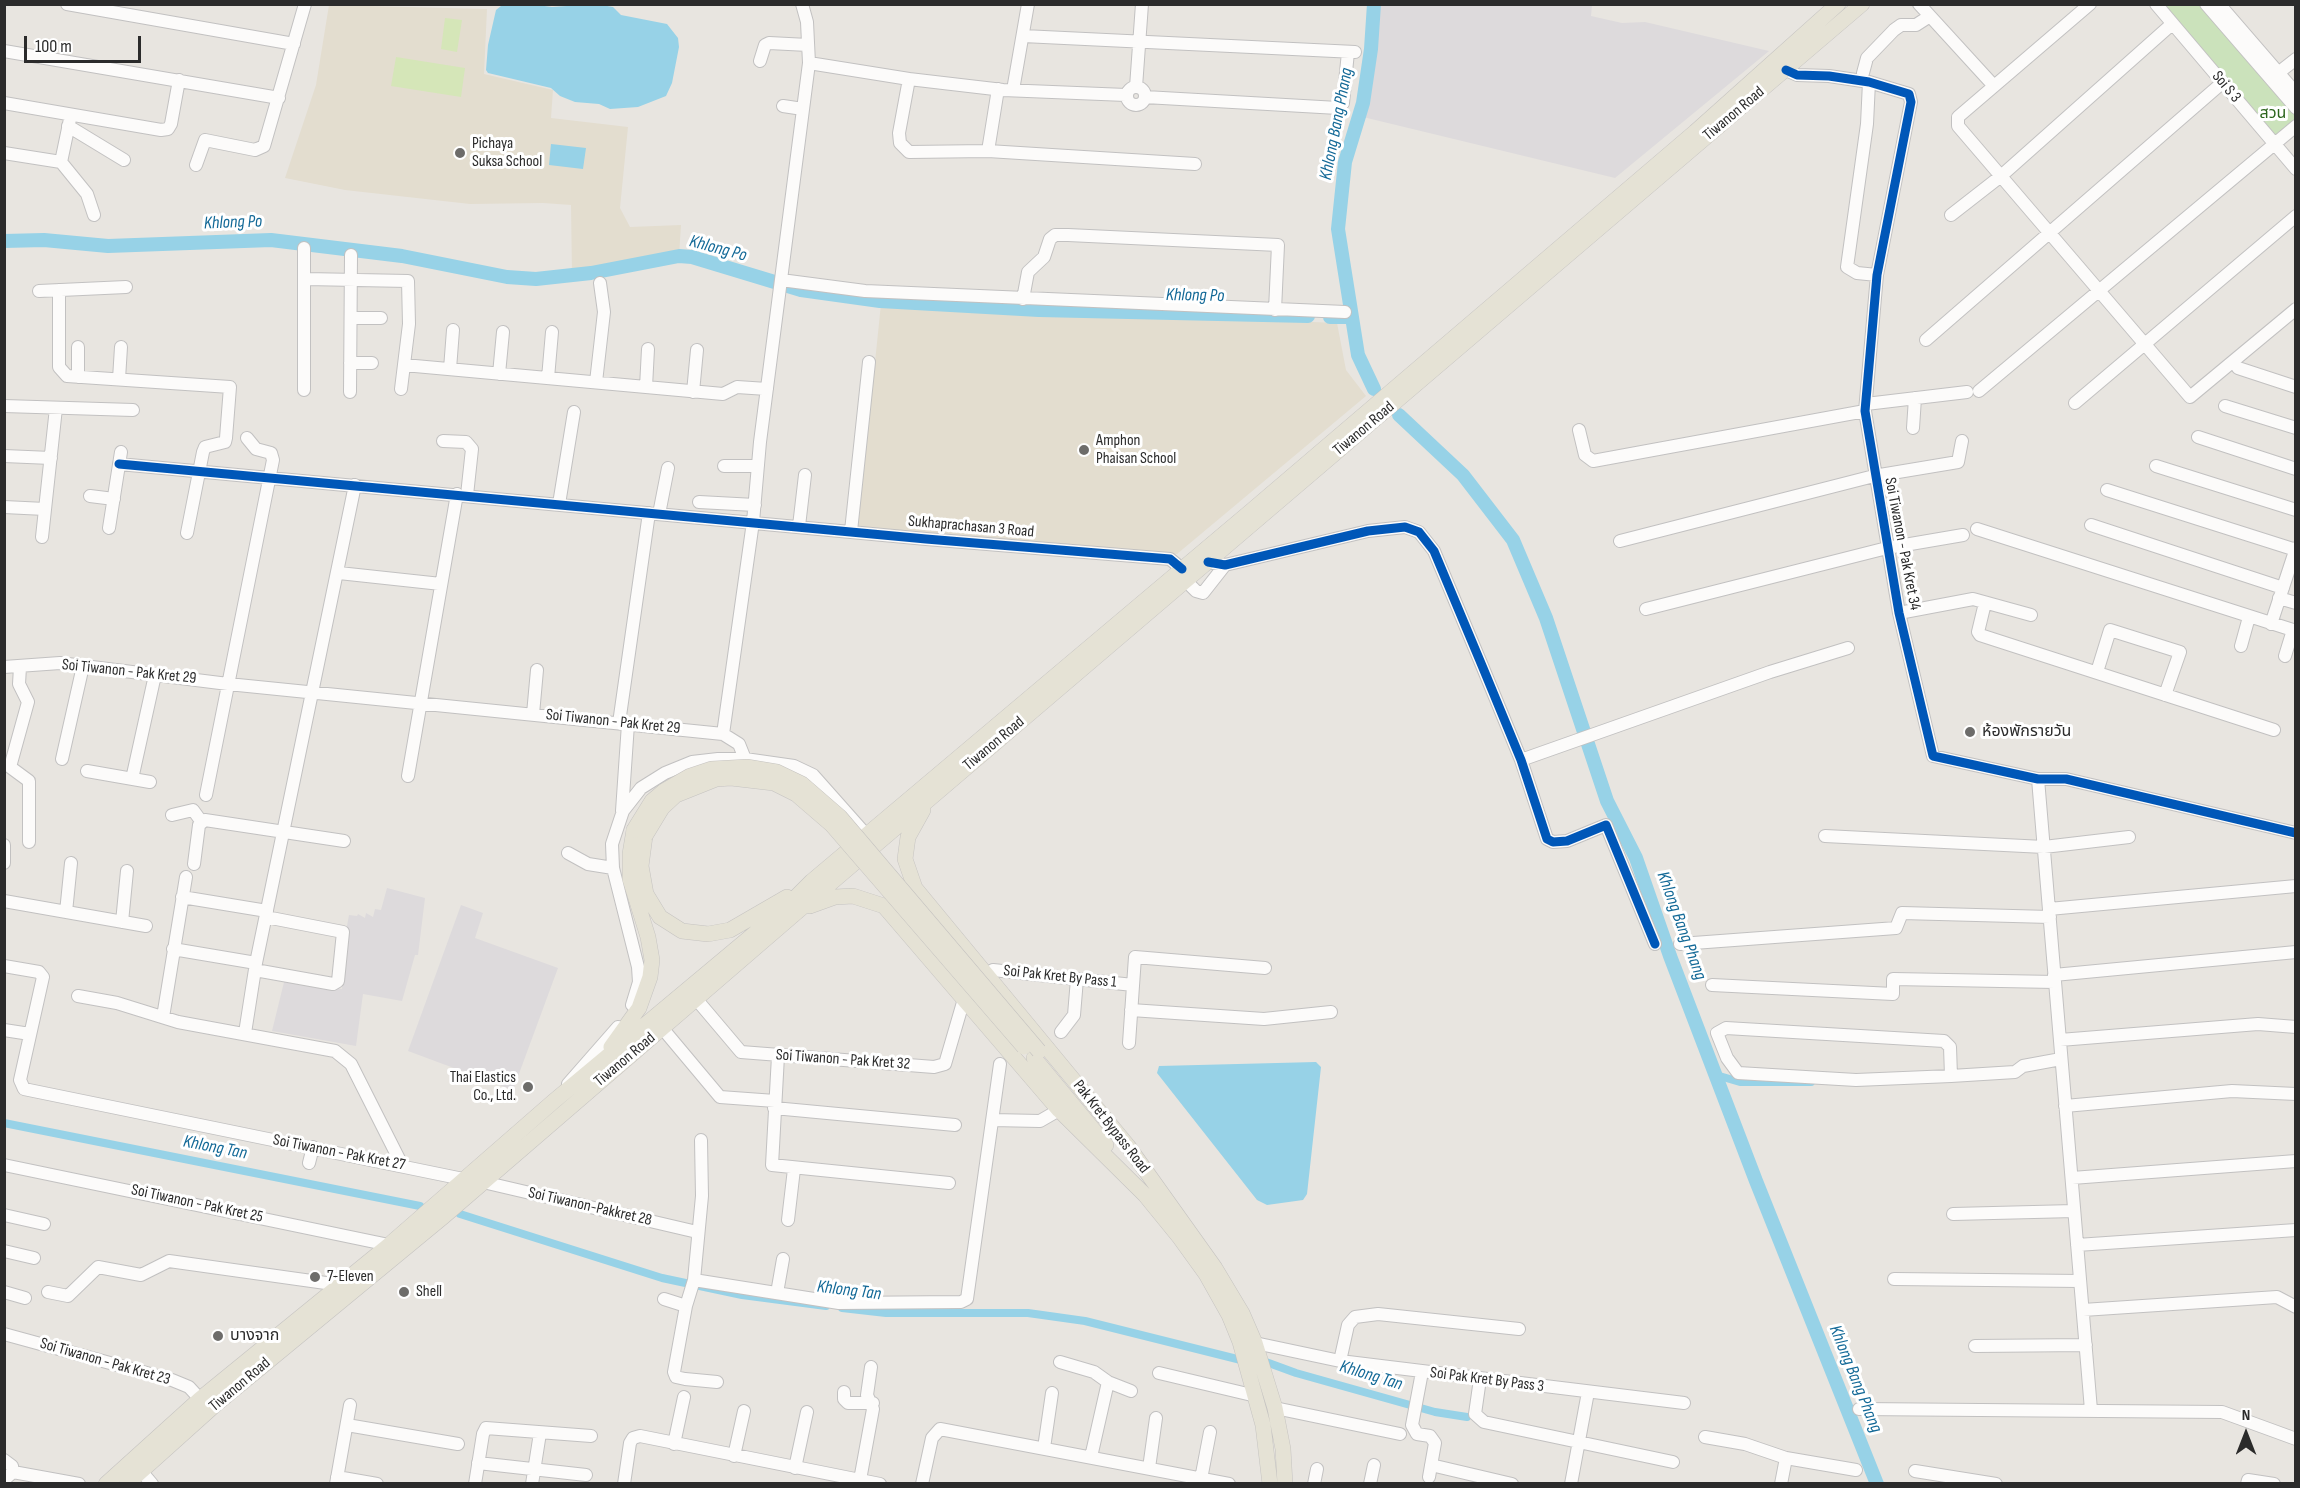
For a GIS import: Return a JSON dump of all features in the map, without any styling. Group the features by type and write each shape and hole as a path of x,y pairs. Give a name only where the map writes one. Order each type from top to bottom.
{"main road":[{"name":"Tiwanon Road","path":"127,1484 215,1405 355,1292 697,1000 929,800 1184,575 1208,562 1694,140 1838,4"},
{"name":"Tiwanon Road","path":"105,1484 200,1399 389,1245 554,1101 759,930 812,881 1184,575 1694,140 1786,70 1862,4"},
{"path":"597,1067 639,1008 650,977 652,960 648,937 630,879 630,854 639,833 676,795 716,779 731,778 774,783 796,794 832,825 1036,1055 1152,1180"},
{"name":"Pak Kret Bypass Road","path":"929,800 908,837 905,860 915,888 1152,1180 1215,1268 1242,1313 1255,1343 1275,1407 1283,1449 1285,1484"},
{"path":"639,833 640,866 646,894 660,917 682,931 708,934 730,930 812,881"},
{"path":"798,911 835,897 853,896 884,906 884,899 891,888 903,886 920,893"},
{"name":"Pak Kret Bypass Road","path":"884,906 1059,1110 1145,1195 1200,1265 1229,1315 1256,1396 1270,1484"},
{"path":"1036,1055 1145,1195"}],"street":[{"path":"67,4 294,44"},
{"path":"196,165 205,140 255,150 262,149 305,4"},
{"path":"746,759 739,744 723,734 753,522 767,389 809,63 807,22 802,4"},
{"path":"1013,90 1029,4"},
{"path":"1136,87 1142,4"},
{"path":"1919,4 1994,86"},
{"path":"2090,4 1958,117 1958,126 2190,397 2295,309"},
{"name":"Soi S 3","path":"2156,4 2295,170"},
{"path":"2206,4 2274,76 2295,93"},
{"path":"2219,4 2274,76 2295,108"},
{"path":"1877,275 1857,273 1847,267 1867,124 1867,58 1894,30 1901,26 1916,25 1930,16"},
{"path":"1951,215 2001,176 2172,24"},
{"path":"1023,36 1352,52 1343,103 1338,108 1145,97"},
{"path":"760,61 765,45 769,43 808,45"},
{"path":"4,51 279,98"},
{"path":"2274,76 2295,59"},
{"path":"809,63 909,79 999,89 1126,95"},
{"name":"Soi Tiwanon - Pak Kret 34","path":"1786,70 1797,75 1866,77 1909,94 1911,102 1877,275 1865,408 1874,476 1899,613 1933,756 2038,779 2066,778 2295,833"},
{"path":"909,79 899,133 900,143 909,152 988,151 1195,164"},
{"path":"4,103 70,120 168,129 179,80"},
{"path":"1926,340 2222,83"},
{"path":"1136,87 1143,90 1145,97 1142,103 1135,105 1128,102 1126,95 1129,89 1136,87"},
{"path":"988,151 999,89"},
{"path":"783,106 803,109"},
{"path":"70,120 124,160"},
{"path":"60,162 70,120"},
{"path":"1579,430 1585,455 1593,461 1915,398 1973,391 2295,126"},
{"path":"4,153 60,162 87,194 94,215"},
{"path":"2075,403 2295,216"},
{"path":"1023,299 1028,272 1044,257 1052,236 1080,236 1278,245 1275,310"},
{"path":"304,248 306,279 304,390"},
{"path":"350,392 351,255"},
{"path":"306,279 408,281 409,324 401,389"},
{"path":"596,382 603,325 600,283"},
{"path":"781,284 1023,299 1345,312"},
{"path":"39,291 126,287"},
{"path":"59,290 59,367 67,376 230,387 225,442 205,447 187,533"},
{"path":"351,318 381,318"},
{"path":"450,369 453,330"},
{"path":"499,374 503,332"},
{"path":"548,378 552,332"},
{"path":"78,347 78,377"},
{"path":"119,379 121,347"},
{"path":"646,387 648,349"},
{"path":"693,392 697,350"},
{"path":"851,531 869,362"},
{"path":"350,363 372,363"},
{"path":"404,365 693,392 725,394 737,387 767,389"},
{"path":"2238,368 2295,387"},
{"path":"1913,428 1915,398"},
{"path":"4,406 133,410"},
{"path":"2225,406 2295,428"},
{"path":"42,537 57,408"},
{"path":"559,504 574,412"},
{"path":"2198,437 2295,469"},
{"path":"206,795 273,455 256,449 248,438"},
{"path":"408,776 441,584 472,448 466,442 443,441"},
{"path":"1620,542 1874,476 1958,462 1962,441"},
{"path":"4,456 51,458"},
{"name":"Sukhaprachasan 3 Road","path":"114,499 120,458 200,470 270,477 1170,559 1196,591 1203,593 1225,565"},
{"path":"724,466 758,466"},
{"path":"2156,466 2295,510"},
{"path":"554,1101 583,1064 615,1030 637,995 638,967 613,868 612,844 621,815 624,723 654,513 668,468"},
{"path":"800,526 805,475"},
{"path":"245,1033 256,967 356,485"},
{"path":"2107,489 2295,550 2271,624"},
{"path":"90,496 114,499 109,528"},
{"path":"699,502 755,505"},
{"path":"4,507 45,509"},
{"path":"2091,525 2281,593 2295,603"},
{"path":"1208,562 1225,565 1368,531 1405,527 1419,532 1434,551 1521,760 1546,839 1553,842 1567,841 1606,825 1655,944"},
{"path":"1977,529 2294,631 2285,656"},
{"path":"1646,609 1887,548 1963,535"},
{"path":"339,573 441,584"},
{"path":"1899,613 1973,599 2031,615"},
{"path":"1985,603 1978,632 1980,635 2274,730"},
{"path":"2241,646 2249,617"},
{"path":"2097,672 2110,630 2180,652 2165,695"},
{"path":"1521,760 1600,730 1848,648"},
{"name":"Soi Tiwanon - Pak Kret 29","path":"4,667 60,663 228,684 723,734"},
{"path":"62,759 83,666"},
{"path":"20,667 19,684 28,699 10,767 29,781 29,842"},
{"path":"532,714 537,670"},
{"path":"132,778 155,675"},
{"path":"621,815 640,788 676,768 718,759 746,759 794,766 813,775 868,837"},
{"path":"87,771 150,782"},
{"path":"2038,779 2091,1410"},
{"path":"172,815 193,810 201,821 194,864"},
{"path":"201,821 344,841"},
{"path":"1825,836 2044,847 2129,837"},
{"path":"4,844 4,863"},
{"path":"568,853 588,864 613,868"},
{"path":"66,912 71,863"},
{"path":"122,922 128,871"},
{"path":"163,1017 186,877"},
{"path":"1680,944 1896,928 1902,913 2049,913 2295,886"},
{"path":"173,949 333,984 338,981 343,932 183,897"},
{"path":"4,901 146,926"},
{"path":"1712,985 1893,994 1893,979 2055,979 2295,952"},
{"path":"1129,1043 1134,959 1138,956 1265,968"},
{"path":"4,966 42,974 30,1034 4,1030"},
{"name":"Soi Pak Kret By Pass 1","path":"987,974 993,969 1133,985"},
{"path":"1061,1032 1074,1015 1077,979"},
{"path":"78,996 117,1003 163,1017 335,1051 345,1058 402,1165"},
{"name":"Soi Tiwanon - Pak Kret 32","path":"697,1000 738,1050 778,1056 940,1066 945,1064 964,999"},
{"path":"1131,1010 1264,1019 1331,1012"},
{"path":"2060,1040 2258,1024 2295,1027"},
{"path":"1951,1076 1950,1047 1944,1041 1726,1028 1717,1033 1727,1058 1738,1073 1856,1080 1951,1076 2015,1072 2023,1066 2061,1059"},
{"path":"663,1029 720,1097 955,1125"},
{"name":"Soi Tiwanon - Pak Kret 27","path":"30,1034 20,1080 24,1089 463,1179"},
{"path":"778,1056 772,1165 949,1183"},
{"path":"664,1299 691,1291 777,1293 839,1303 961,1302 967,1299 1000,1064"},
{"path":"2065,1106 2232,1090 2295,1094"},
{"path":"992,1119 1040,1121 1059,1110"},
{"path":"701,1140 702,1196 691,1291 674,1372 676,1377 717,1382"},
{"path":"309,1163 313,1147"},
{"path":"2072,1178 2295,1161"},
{"name":"Soi Tiwanon - Pak Kret 25","path":"4,1165 389,1245"},
{"path":"788,1220 794,1169"},
{"name":"Soi Tiwanon-Pakkret 28","path":"483,1182 697,1232"},
{"path":"1953,1215 2074,1211"},
{"path":"4,1215 44,1224"},
{"path":"2077,1245 2295,1230"},
{"path":"4,1251 34,1258"},
{"path":"777,1293 783,1259"},
{"path":"48,1292 68,1296 98,1267 141,1275 169,1261 340,1285"},
{"path":"1894,1279 2080,1281"},
{"path":"4,1292 25,1298"},
{"path":"2083,1311 2277,1297 2295,1307"},
{"path":"1341,1361 1348,1325 1355,1317 1378,1314 1519,1329"},
{"name":"Soi Tiwanon - Pak Kret 23","path":"4,1334 172,1380 189,1387 200,1399"},
{"name":"Soi Pak Kret By Pass 3","path":"1255,1343 1341,1361 1684,1403"},
{"path":"1975,1346 2085,1345"},
{"path":"1060,1362 1094,1372 1108,1382 1131,1391"},
{"path":"860,1480 873,1403 867,1395 871,1367"},
{"path":"1422,1372 1412,1425 1417,1434 1430,1436 1433,1440 1435,1447 1430,1471 1512,1484"},
{"path":"1159,1373 1256,1396"},
{"path":"1480,1378 1475,1414 1478,1419 1578,1443 1673,1462"},
{"path":"1091,1457 1108,1382"},
{"path":"844,1392 844,1399 848,1403 873,1403"},
{"path":"1571,1484 1588,1392"},
{"path":"1044,1448 1052,1393"},
{"path":"674,1444 684,1397"},
{"path":"350,1405 336,1480 377,1484"},
{"path":"1275,1407 1400,1434"},
{"path":"1858,1409 2222,1412 2295,1438"},
{"path":"734,1456 744,1411"},
{"path":"795,1468 807,1412"},
{"path":"1149,1468 1156,1418"},
{"path":"347,1425 458,1444"},
{"path":"475,1484 486,1428 591,1436"},
{"path":"922,1484 932,1438 940,1429 1229,1484"},
{"path":"1201,1479 1210,1432"},
{"path":"532,1484 540,1433"},
{"path":"624,1484 630,1443 633,1438 640,1436 880,1484"},
{"path":"1705,1437 1745,1444 1786,1458 1856,1470"},
{"path":"1781,1484 1786,1458"},
{"path":"4,1460 12,1466 9,1476 79,1484"},
{"path":"478,1462 586,1475"},
{"path":"1370,1484 1374,1465"},
{"path":"1314,1484 1317,1469"},
{"path":"141,1471 152,1484"},
{"path":"1915,1471 1996,1484"},
{"path":"2247,1484 2248,1480 2274,1484"}],"shaded area":[{"name":"Pichaya Suksa School","path":"329,5 487,9 484,74 553,90 551,118 628,127 620,208 630,227 681,225 679,256 572,275 571,205 470,204 345,190 285,178 316,85"},
{"path":"1380,5 1592,5 1591,16 1622,23 1645,22 1769,51 1615,178 1363,117"},
{"name":"Amphon Phaisan School","path":"881,304 1337,323 1346,370 1366,396 1177,554 858,527"},
{"path":"387,888 425,898 418,955 415,955 402,1001 363,994 356,1046 272,1031 285,978 342,989 344,942 349,915 357,916 358,914 365,918 366,913 373,917 375,909 381,910"},
{"path":"461,905 483,913 475,938 558,968 513,1090 408,1051"}],"green space":[{"name":"สวน","path":"2156,5 2201,5 2295,114 2295,125 2274,144"},
{"path":"445,18 462,20 457,52 441,49"},
{"path":"396,57 465,68 461,97 391,86"}],"water":[{"path":"529,4 552,7 596,4 613,7 621,15 667,24 678,38 679,47 672,83 666,96 638,107 610,109 599,104 575,102 560,96 551,88 488,73 486,70 488,45 496,10 501,6"},
{"path":"551,144 586,148 583,169 549,165"},
{"path":"1316,1062 1321,1067 1307,1194 1303,1200 1267,1205 1257,1200 1157,1073 1159,1066"}],"waterway":[{"name":"Khlong Bang Phang","path":"1374,4 1371,49 1363,103 1345,162 1338,229 1358,355 1374,389"},
{"name":"Khlong Po","path":"4,241 44,240 108,246 271,240 402,256 507,277 536,279 591,273 679,256 692,257 801,290 880,301 1039,310 1308,316"},
{"name":"Khlong Po","path":"1330,317 1352,317"},
{"name":"Khlong Bang Phang","path":"1399,415 1463,475 1513,540 1546,618 1607,801 1636,858 1670,956 1756,1181 1877,1484"},
{"path":"1716,1075 1740,1082 1811,1082"},
{"name":"Khlong Tan","path":"4,1123 420,1206"},
{"name":"Khlong Tan","path":"460,1214 662,1278 742,1295 826,1306"},
{"name":"Khlong Tan","path":"842,1308 886,1313 1028,1313 1085,1321 1241,1360"},
{"name":"Khlong Tan","path":"1266,1362 1296,1373 1435,1412 1467,1417"}],"cycle path":[{"path":"1786,70 1797,75 1829,76 1869,82 1909,94 1911,102 1877,275 1865,411 1899,613 1933,756 2038,779 2066,779 2296,833"},
{"path":"119,464 926,539 1170,559 1182,569"},
{"path":"1208,562 1225,565 1368,531 1405,527 1419,532 1434,551 1483,668 1521,760 1547,839 1553,842 1567,841 1606,825 1655,944"}],"place":[{"name":"Pichaya Suksa School","path":"460,153"},
{"name":"Amphon Phaisan School","path":"1084,450"},
{"name":"ห้องพักรายวัน","path":"1970,732"},
{"name":"Thai Elastics Co., Ltd.","path":"528,1087"},
{"name":"7-Eleven","path":"315,1277"},
{"name":"Shell","path":"404,1292"},
{"name":"บางจาก","path":"218,1336"}]}
